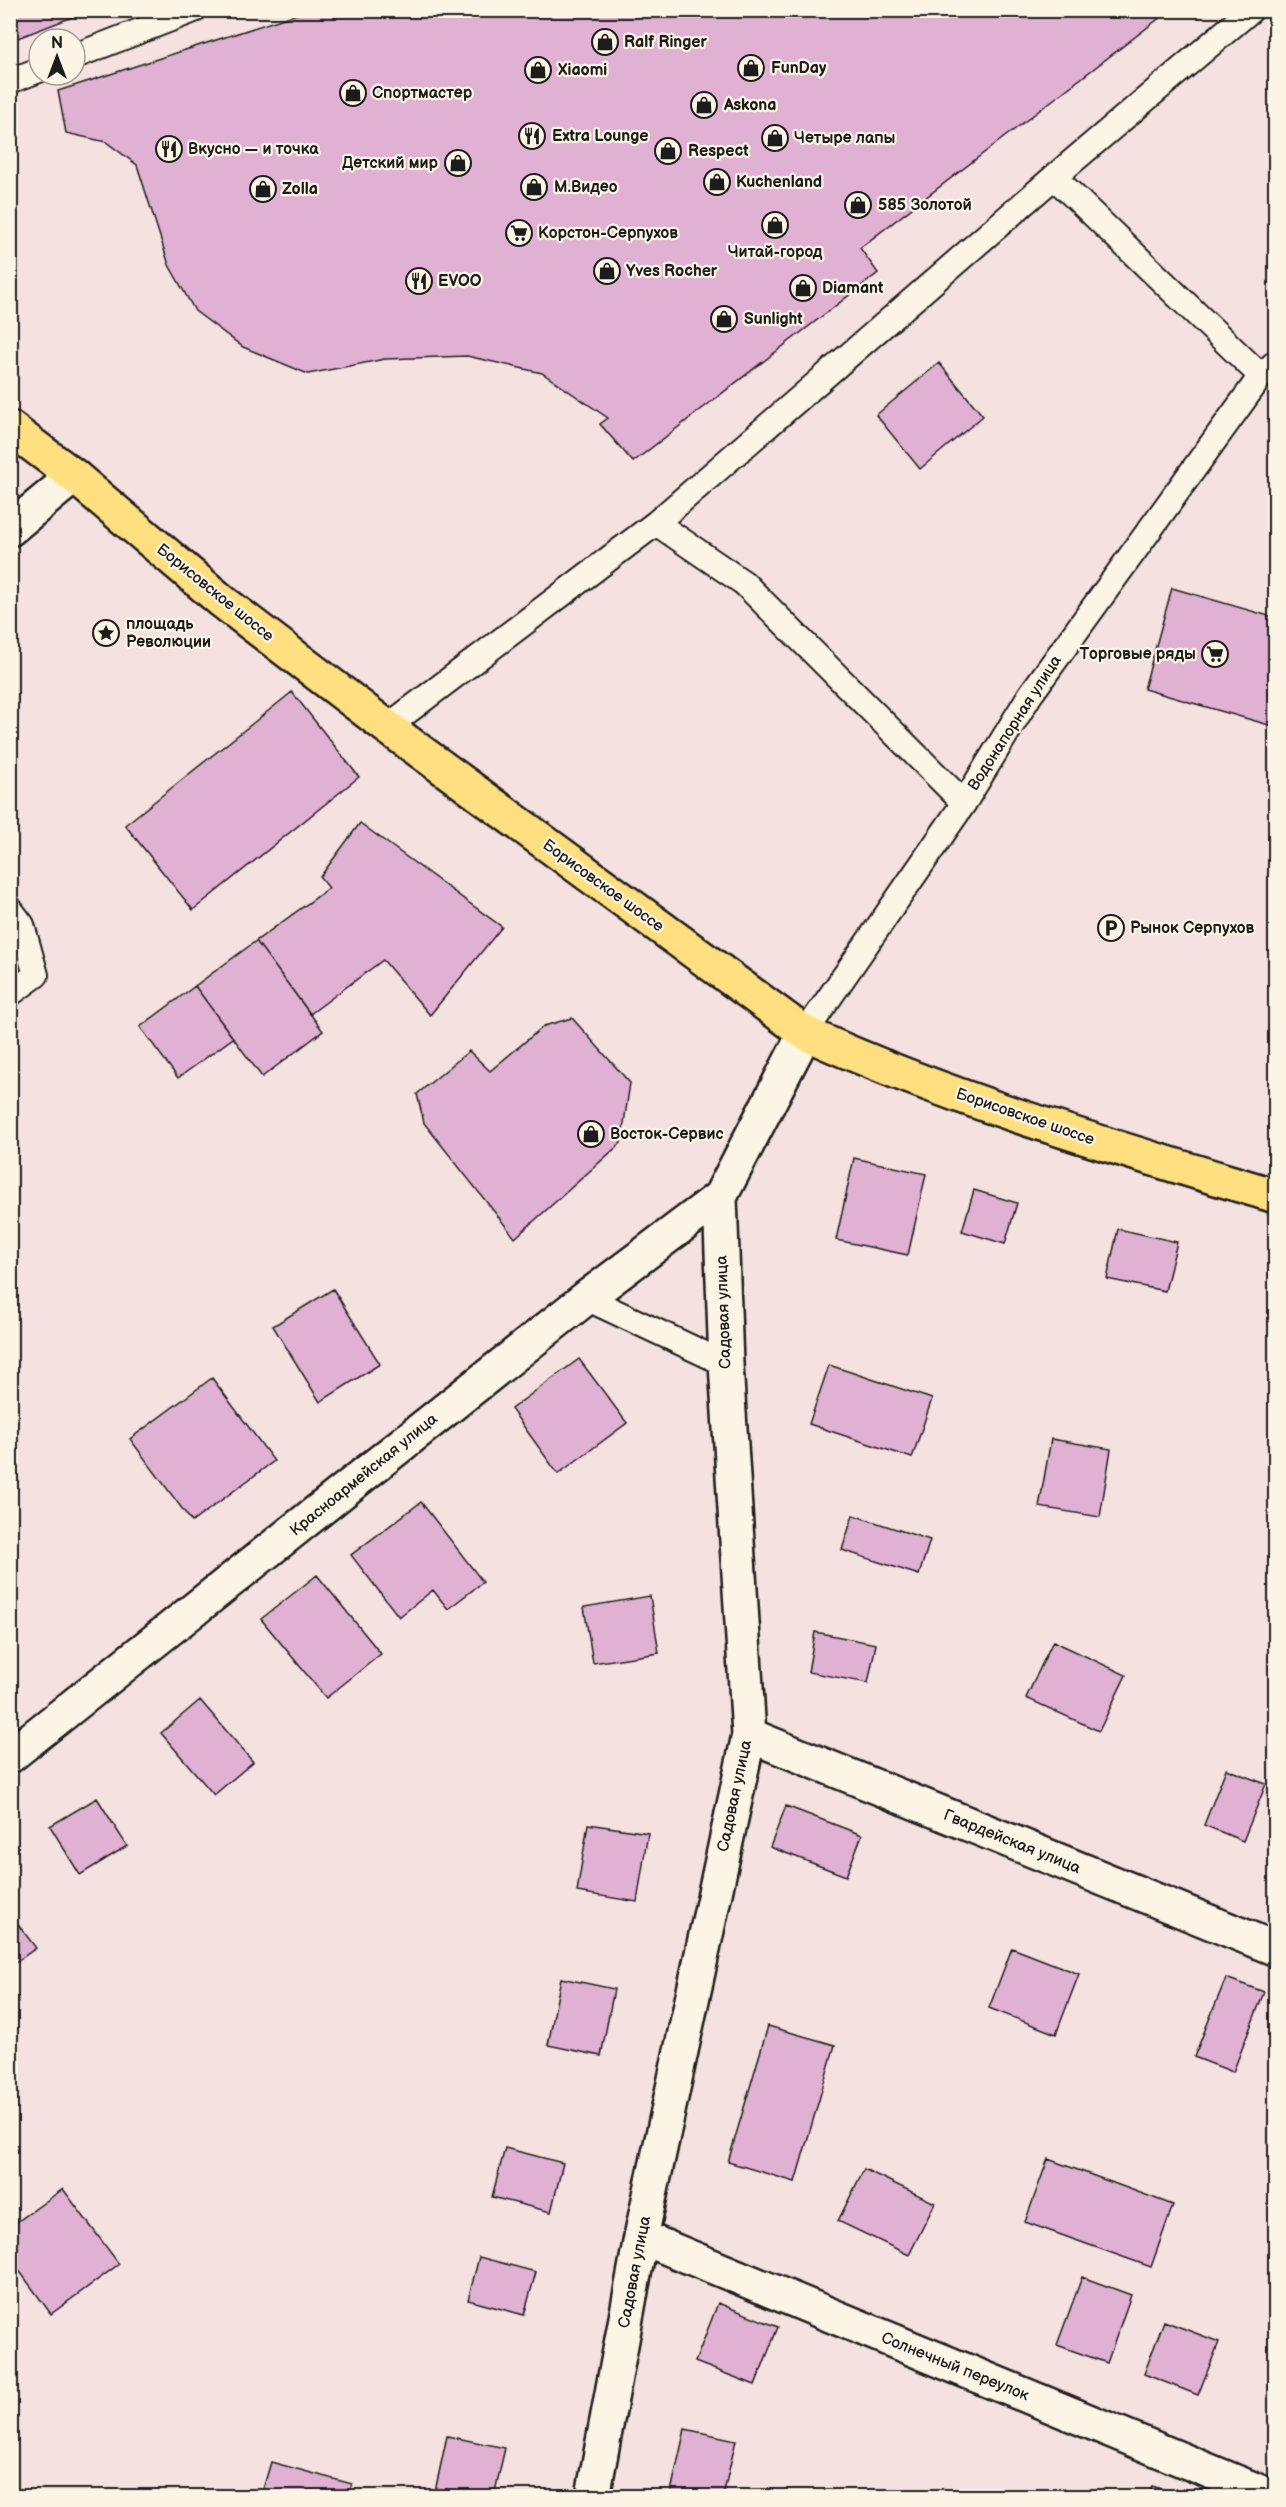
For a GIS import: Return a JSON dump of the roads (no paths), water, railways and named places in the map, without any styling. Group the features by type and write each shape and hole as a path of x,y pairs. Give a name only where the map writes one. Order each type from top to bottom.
{"main road":[{"name":"Борисовское шоссе","path":"10,428 74,476 223,602 387,727 806,1033 860,1058 1079,1137 1275,1196"}],"street":[{"path":"10,529 74,476"},
{"name":"Садовая улица","path":"593,2496 641,2237 749,1735 726,1364 720,1197 806,1033"},
{"name":"Красноармейская улица","path":"10,1756 586,1298 720,1197"},
{"name":"Гвардейская улица","path":"749,1735 1275,1949"},
{"name":"Солнечный переулок","path":"641,2237 1270,2496"}],"lane":[{"path":"87,51 194,10"},
{"path":"387,727 656,523 1054,177 1251,10"},
{"path":"10,81 27,75"},
{"path":"1054,177 1268,369"},
{"name":"Водонапорная улица","path":"806,1033 964,803 1030,695 1268,369"},
{"path":"656,523 744,583 964,803"},
{"path":"10,909 22,925 36,975 10,994"},
{"path":"586,1298 726,1364"}],"place":[{"name":"Ralf Ringer","path":"605,42"},
{"name":"FunDay","path":"751,68"},
{"name":"Xiaomi","path":"538,70"},
{"name":"Спортмастер","path":"353,93"},
{"name":"Askona","path":"704,105"},
{"name":"Extra Lounge","path":"532,136"},
{"name":"Четыре лапы","path":"775,138"},
{"name":"Вкусно — и точка","path":"169,149"},
{"name":"Respect","path":"668,151"},
{"name":"Детский мир","path":"458,163"},
{"name":"Kuchenland","path":"717,182"},
{"name":"М.Видео","path":"534,187"},
{"name":"Zolla","path":"263,189"},
{"name":"585 Золотой","path":"858,205"},
{"name":"Читай-город","path":"775,225"},
{"name":"Корстон-Серпухов","path":"519,233"},
{"name":"Yves Rocher","path":"607,271"},
{"name":"EVOO","path":"419,281"},
{"name":"Diamant","path":"803,288"},
{"name":"Sunlight","path":"724,319"},
{"name":"площадь Революции","path":"106,633"},
{"name":"Торговые ряды","path":"1215,654"},
{"name":"Рынок Серпухов","path":"1111,928"},
{"name":"Восток-Сервис","path":"591,1134"}]}
